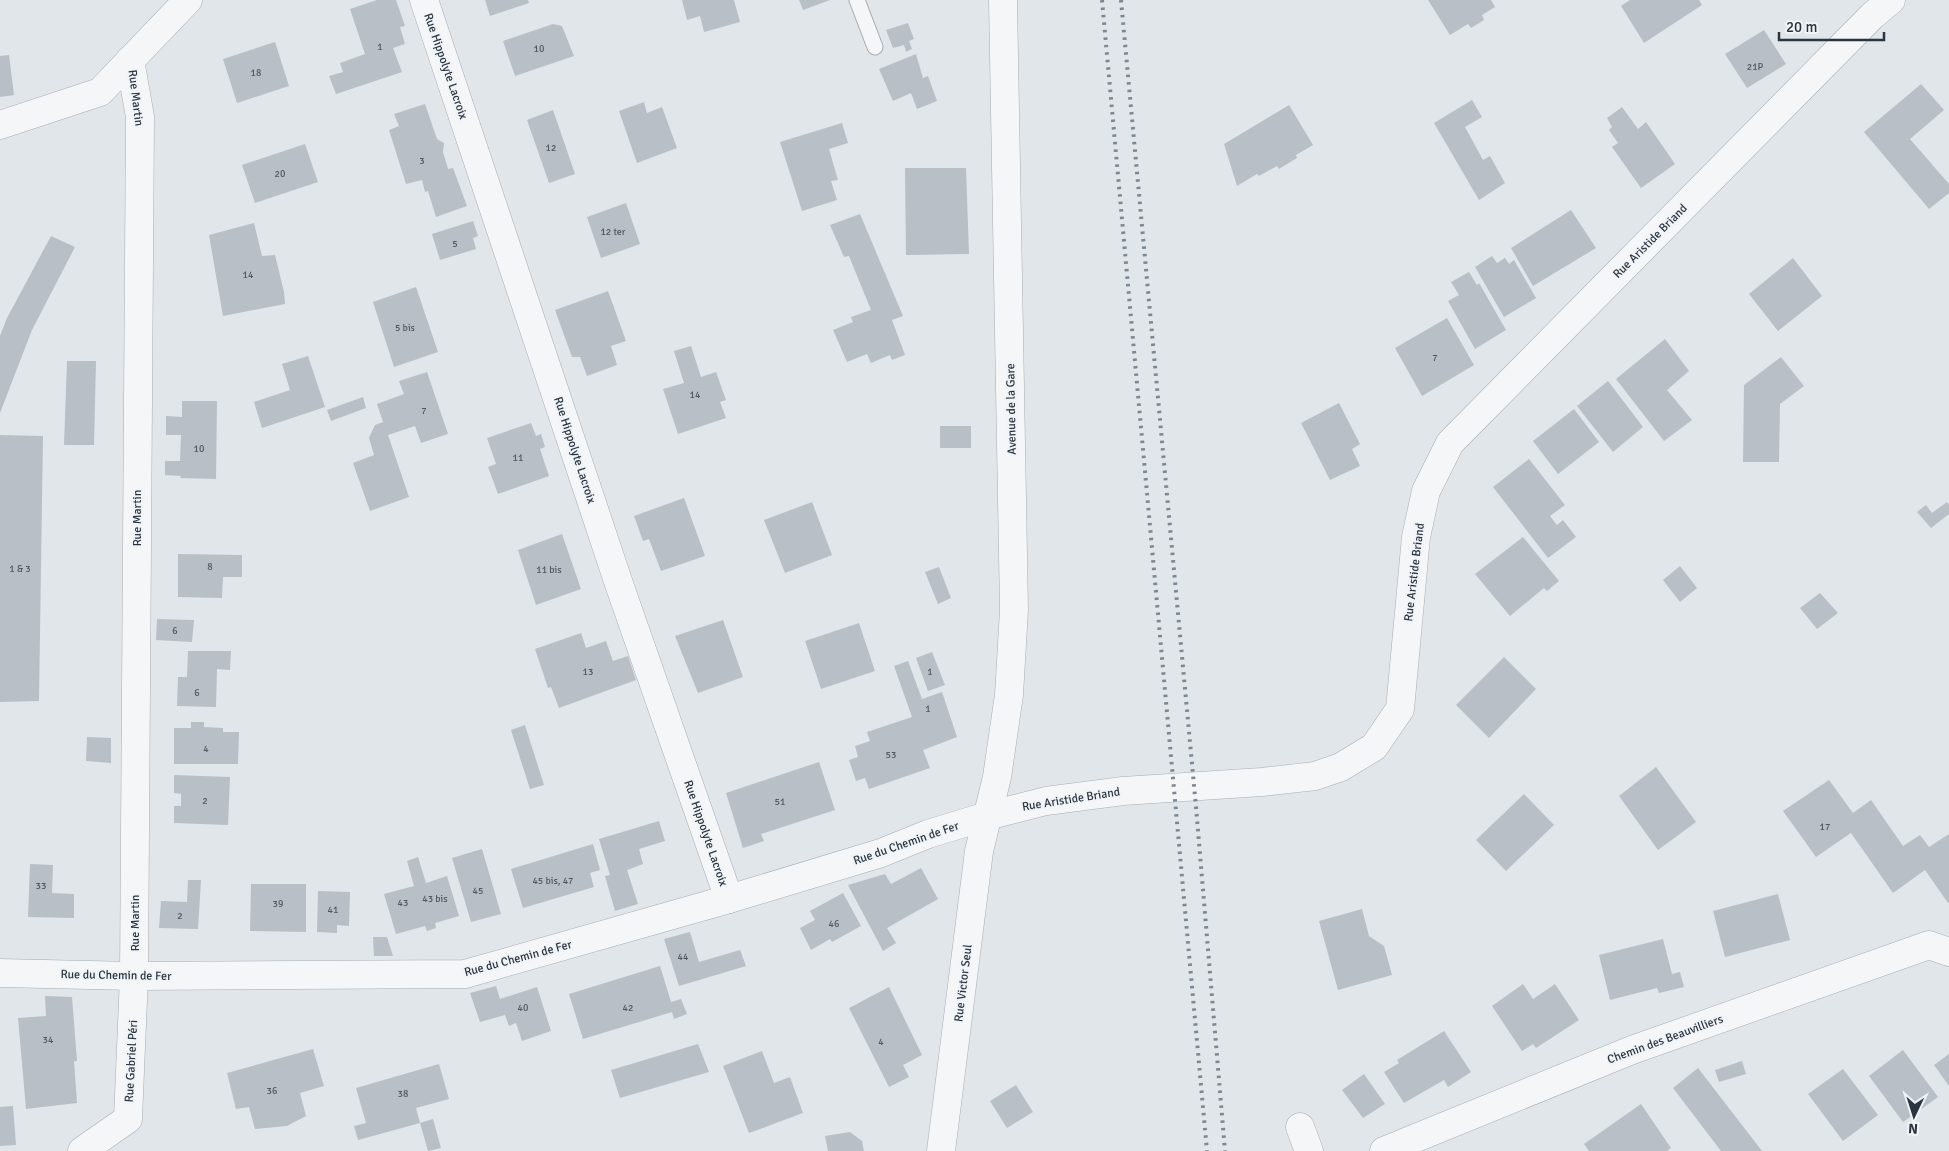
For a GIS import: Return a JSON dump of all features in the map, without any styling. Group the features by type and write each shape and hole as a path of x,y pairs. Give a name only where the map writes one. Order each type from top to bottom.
{"street":[{"path":"0,125 100,92 188,0"},
{"name":"Rue Hippolyte Lacroix","path":"424,0 619,584 729,899"},
{"name":"Avenue de la Gare","path":"987,816 997,777 1009,695 1014,610 1003,0"},
{"name":"Rue Aristide Briand","path":"987,816 1046,801 1123,790 1262,782 1315,776 1341,767 1374,746 1400,708 1416,537 1426,491 1450,443 1872,16 1891,0"},
{"name":"Rue Martin","path":"130,60 140,117 134,976"},
{"name":"Rue du Chemin de Fer","path":"0,973 134,976 465,974 729,899 882,853 928,834 987,816"},
{"name":"Rue Victor Seul","path":"941,1151 979,851 987,816"},
{"name":"Chemin des Beauvilliers","path":"1384,1151 1632,1050 1920,948 1929,945 1949,952"},
{"name":"Rue Gabriel Péri","path":"82,1151 128,1119 134,976"}],"lane":[{"path":"857,0 875,47"}],"building":[{"path":"377,0 396,0 405,26 400,27 405,44 393,48 402,72 336,94 329,76 343,72 340,63 365,54 350,9"},
{"path":"485,0 528,0 529,3 490,16"},
{"path":"682,0 734,0 740,22 704,32 700,16 687,20"},
{"path":"799,0 830,0 803,10"},
{"path":"1428,0 1491,0 1495,7 1482,15 1484,20 1471,28 1468,24 1450,35"},
{"path":"1630,0 1699,0 1702,5 1644,43 1621,6"},
{"path":"908,23 914,39 909,41 912,49 906,52 904,45 893,48 886,30"},
{"path":"553,24 562,26 574,56 515,76 503,41"},
{"path":"1764,30 1786,64 1747,88 1725,54"},
{"path":"275,42 289,86 237,103 223,59"},
{"path":"916,54 923,78 928,76 937,101 917,109 911,93 893,101 879,69"},
{"path":"9,55 14,95 0,97 0,56"},
{"path":"1921,84 1944,110 1910,139 1949,184 1949,193 1929,209 1864,132"},
{"path":"1472,100 1482,117 1465,127 1483,160 1490,156 1505,183 1479,200 1434,123"},
{"path":"644,102 647,113 662,107 677,148 637,163 619,111"},
{"path":"425,104 437,139 444,143 443,152 448,169 453,168 467,206 436,217 428,191 425,192 422,180 406,184 389,130 399,126 394,114"},
{"path":"1289,105 1313,145 1296,155 1297,158 1279,169 1277,166 1259,176 1257,174 1237,186 1224,144"},
{"path":"1622,107 1638,129 1646,122 1675,164 1641,188 1612,147 1618,143 1609,130 1612,127 1607,118"},
{"path":"553,110 575,174 549,183 527,120"},
{"path":"842,123 848,143 829,149 838,180 831,181 837,200 802,211 780,142"},
{"path":"305,144 318,182 255,203 242,165"},
{"path":"905,168 966,168 969,254 906,255"},
{"path":"626,203 640,244 601,258 587,217"},
{"path":"1571,210 1596,248 1533,286 1511,248"},
{"path":"860,214 903,316 892,320 905,355 892,360 890,355 871,363 867,354 847,362 833,330 853,322 851,317 871,310 849,256 844,257 830,225"},
{"path":"473,221 478,236 473,238 476,249 440,260 432,234"},
{"path":"254,223 262,256 275,255 285,304 223,316 209,235"},
{"path":"51,236 75,247 32,330 0,413 0,336 7,318"},
{"path":"1492,256 1497,263 1505,258 1509,264 1514,260 1536,298 1504,317 1475,267"},
{"path":"1793,258 1822,296 1778,331 1749,294"},
{"path":"1469,272 1477,285 1479,283 1506,330 1475,349 1448,301 1459,295 1451,282"},
{"path":"416,287 438,352 394,367 373,302"},
{"path":"608,291 626,341 611,346 617,365 587,376 580,357 572,357 555,310"},
{"path":"1447,318 1474,365 1422,396 1395,348"},
{"path":"1665,339 1689,371 1667,390 1692,420 1664,441 1616,379"},
{"path":"691,346 701,377 716,372 726,400 720,402 726,418 678,434 663,389 684,383 674,351"},
{"path":"308,356 325,407 262,428 254,402 290,390 282,364"},
{"path":"1781,357 1804,386 1780,404 1779,462 1743,462 1744,385"},
{"path":"67,361 96,361 94,445 64,445"},
{"path":"427,372 448,434 421,443 415,426 388,435 409,497 370,511 353,463 374,455 369,438 375,425 383,422 377,404 404,394 399,381"},
{"path":"1608,381 1643,427 1613,452 1577,406"},
{"path":"363,397 366,408 331,421 327,410"},
{"path":"182,401 217,401 216,479 180,478 181,476 165,475 165,461 180,461 181,435 166,435 166,416 182,417"},
{"path":"1339,403 1360,444 1352,449 1360,466 1330,480 1301,423"},
{"path":"1574,409 1599,442 1558,474 1533,441"},
{"path":"531,423 536,436 541,434 545,447 540,449 549,476 498,494 488,467 496,464 487,438"},
{"path":"940,426 971,426 971,448 940,448"},
{"path":"0,435 43,436 39,701 0,702"},
{"path":"1529,459 1565,505 1550,516 1557,525 1563,520 1576,537 1548,558 1493,487"},
{"path":"684,498 705,556 661,571 649,539 643,541 634,516"},
{"path":"812,502 832,555 785,573 764,520"},
{"path":"1947,502 1949,514 1931,528 1917,512 1926,505 1932,513"},
{"path":"562,534 581,589 536,605 518,550"},
{"path":"1523,537 1559,581 1547,591 1544,588 1510,616 1475,574"},
{"path":"178,554 242,555 242,577 223,577 222,598 178,597"},
{"path":"1680,566 1697,588 1680,602 1663,580"},
{"path":"939,567 951,598 938,604 925,572"},
{"path":"1820,593 1838,613 1817,629 1800,608"},
{"path":"157,619 194,620 192,642 156,640"},
{"path":"723,620 743,677 698,693 675,636"},
{"path":"859,623 875,671 821,689 805,641"},
{"path":"581,633 586,648 606,641 613,661 628,656 636,680 559,708 551,687 548,688 535,649"},
{"path":"188,651 231,651 230,670 217,669 216,707 177,706 178,677 187,677"},
{"path":"932,652 945,685 928,691 916,658"},
{"path":"1504,657 1536,689 1489,738 1456,705"},
{"path":"908,661 922,699 942,692 957,737 923,750 930,768 869,789 865,778 856,781 849,760 858,757 855,746 870,741 867,732 912,717 894,666"},
{"path":"191,722 204,722 204,727 223,728 223,732 239,732 238,764 174,764 174,728 191,728"},
{"path":"525,725 544,785 530,789 511,730"},
{"path":"87,737 111,738 111,763 86,761"},
{"path":"819,762 835,810 761,834 764,841 743,848 726,793"},
{"path":"1656,767 1696,822 1658,850 1619,796"},
{"path":"174,775 230,777 228,825 174,823 174,806 181,806 181,794 174,793"},
{"path":"1829,780 1853,813 1871,800 1903,846 1920,835 1929,847 1949,834 1948,903 1925,870 1893,893 1851,833 1816,857 1783,811"},
{"path":"1524,794 1554,825 1506,871 1476,840"},
{"path":"659,821 665,841 639,849 643,864 627,870 638,904 615,911 605,876 610,875 599,839"},
{"path":"593,844 600,870 590,873 594,887 523,908 511,869"},
{"path":"482,849 501,914 471,922 452,858"},
{"path":"418,857 426,883 447,876 459,916 435,923 436,928 427,931 425,926 396,934 384,894 414,886 407,861"},
{"path":"30,864 53,865 52,893 74,894 74,918 28,917"},
{"path":"921,868 938,899 887,928 896,943 883,951 848,885 885,874 891,884"},
{"path":"188,880 201,880 198,929 159,928 161,901 187,902"},
{"path":"251,884 306,884 306,932 250,931"},
{"path":"318,891 350,892 349,926 337,925 337,933 317,932"},
{"path":"843,893 861,926 832,942 830,939 811,950 800,928 815,920 810,911"},
{"path":"1778,894 1790,940 1725,957 1713,911"},
{"path":"1362,909 1369,936 1384,946 1392,975 1338,990 1319,921"},
{"path":"690,932 699,962 740,950 746,966 679,986 664,939"},
{"path":"373,937 387,937 393,956 374,956"},
{"path":"1663,939 1672,974 1680,972 1684,987 1659,993 1657,988 1610,1000 1599,955"},
{"path":"660,966 671,1002 681,999 687,1014 674,1019 672,1012 583,1039 569,994"},
{"path":"1523,984 1533,999 1555,984 1579,1020 1536,1048 1533,1044 1522,1051 1492,1006"},
{"path":"496,986 500,999 537,987 551,1031 522,1041 516,1023 509,1026 505,1015 480,1022 470,993"},
{"path":"889,987 922,1055 903,1065 909,1077 889,1087 849,1008"},
{"path":"45,996 72,997 77,1061 74,1061 77,1103 26,1109 18,1018 46,1016"},
{"path":"1444,1031 1471,1072 1448,1087 1444,1080 1404,1103 1384,1072 1399,1063 1397,1060"},
{"path":"698,1044 709,1072 620,1098 611,1070"},
{"path":"313,1049 324,1086 300,1093 306,1116 287,1126 255,1129 249,1107 236,1109 227,1073"},
{"path":"1903,1050 1938,1097 1903,1122 1869,1076"},
{"path":"762,1051 774,1083 790,1077 803,1113 749,1133 723,1066"},
{"path":"1949,1054 1949,1086 1934,1065"},
{"path":"1742,1061 1746,1074 1719,1082 1715,1070"},
{"path":"439,1064 449,1099 416,1108 420,1123 358,1140 354,1126 366,1123 356,1088"},
{"path":"1698,1068 1762,1151 1721,1151 1673,1088"},
{"path":"1843,1069 1878,1115 1843,1141 1808,1094"},
{"path":"1364,1074 1385,1104 1363,1118 1342,1090"},
{"path":"1016,1085 1033,1112 1007,1128 990,1101"},
{"path":"1641,1104 1671,1148 1667,1151 1589,1151 1584,1144"},
{"path":"13,1106 16,1145 0,1146 0,1107"},
{"path":"433,1119 441,1148 428,1151 420,1123"},
{"path":"850,1132 862,1141 864,1151 828,1151 825,1136"}],"railway":[{"path":"1102,0 1207,1151"},
{"path":"1121,0 1196,807 1225,1151"}]}
